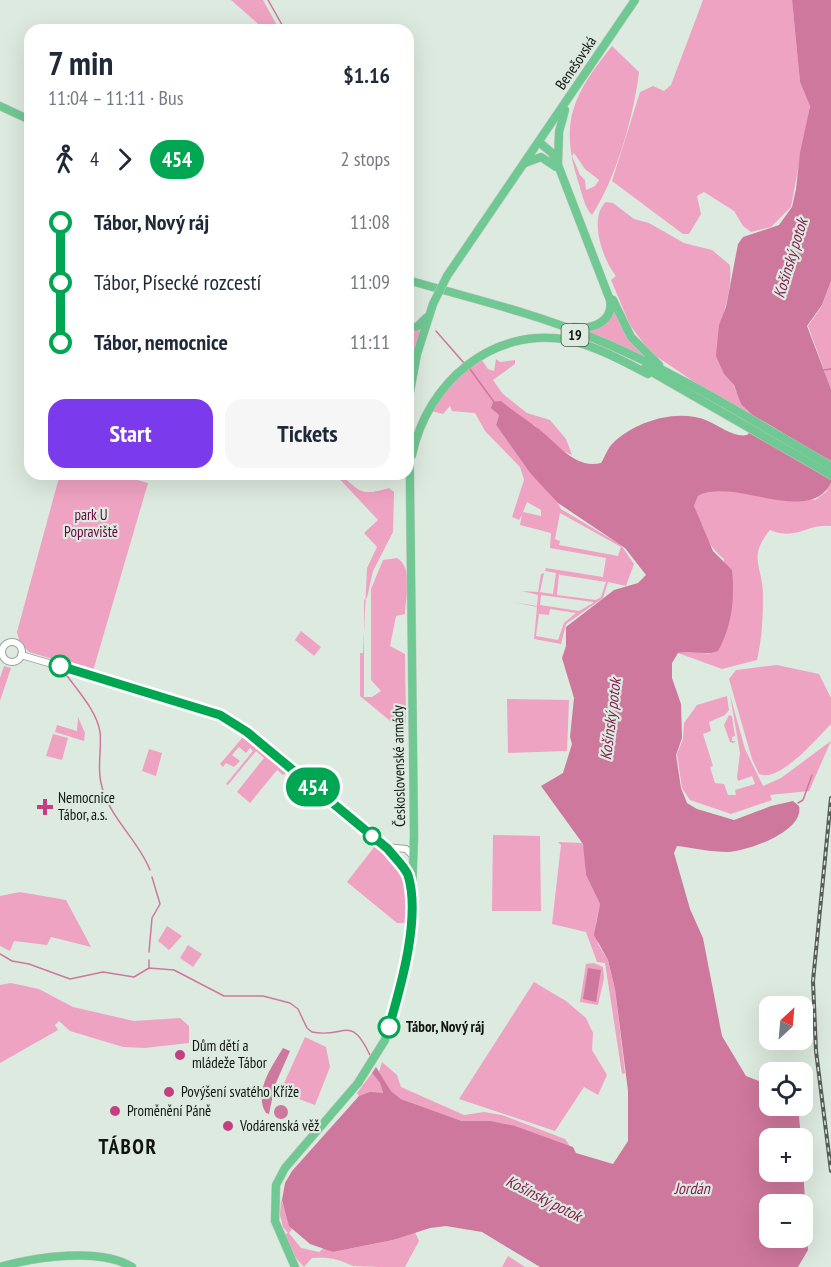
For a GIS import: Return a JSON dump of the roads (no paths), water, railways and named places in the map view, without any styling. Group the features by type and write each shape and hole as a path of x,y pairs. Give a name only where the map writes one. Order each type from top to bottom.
{"main road":[{"name":"Benešovská","path":"414,354 433,304 447,276 635,0"},
{"path":"558,165 562,117 575,89"},
{"path":"0,106 24,117"},
{"path":"539,142 549,150 558,165 623,325 638,346 688,388"},
{"path":"524,164 541,157 550,161 562,175"},
{"name":"19","path":"414,283 535,316 614,347 831,466"},
{"path":"535,316 577,327 592,327 609,315 611,305 607,288"},
{"name":"19","path":"456,294 591,342 688,388"},
{"path":"414,327 429,314"},
{"path":"414,451 421,423 444,386 480,355 515,341 543,338 578,343 688,388"},
{"name":"19","path":"715,403 831,475"},
{"name":"Československé armády","path":"295,1267 275,1221 276,1185 285,1168 358,1083 385,1040 407,947 414,836 409,480"},
{"path":"0,1267 48,1257 71,1256 118,1261 132,1267"}],"street":[{"path":"9,642 15,643 21,650 21,656 9,661 1,649 9,642"},
{"path":"21,656 182,701 220,715 247,732 386,847 406,872 412,895"},
{"path":"395,849 405,845 414,836"},
{"path":"386,847 408,850 413,858 405,862 396,859"}],"water":[{"name":"Jordán","path":"792,0 831,0 831,281 822,305 807,326 831,389 831,483 820,495 806,501 788,501 730,492 713,492 698,496 694,506 713,551 732,570 731,612 727,632 718,651 678,653 672,663 672,678 681,704 682,738 676,755 681,788 687,803 697,809 734,820 771,806 793,801 799,806 798,815 793,824 761,844 728,852 677,846 674,853 690,909 703,938 722,1036 746,1076 759,1081 759,1116 799,1116 800,1128 759,1128 759,1182 804,1182 805,1194 759,1194 759,1248 808,1248 808,1250 798,1267 540,1267 482,1232 446,1226 333,1252 310,1244 289,1226 282,1200 285,1183 292,1171 359,1096 370,1092 383,1093 380,1083 372,1073 376,1067 391,1091 401,1099 462,1121 491,1121 515,1126 573,1147 576,1153 613,1164 628,1141 628,1091 615,989 608,960 594,935 600,904 586,875 583,844 541,786 563,773 572,744 570,737 574,698 562,658 566,646 566,627 614,590 638,583 646,575 625,548 558,503 530,473 496,425 499,415 491,408 493,402 501,401 565,452 582,462 591,464 601,463 611,445 633,428 671,416 696,417 732,433 747,435 755,427 754,417 741,404 734,385 724,374 716,356 719,325 726,307 738,244 743,237 779,225 792,207 810,106 800,82","holes":["768,432 781,440 773,446 764,441"]},
{"path":"588,968 601,970 596,1002 583,999"},
{"path":"283,1048 290,1051 275,1085 269,1114 266,1113 263,1105 263,1088 269,1071"},
{"path":"278,1105 284,1105 288,1112 284,1119 278,1119 274,1115 274,1109"}],"waterway":[{"path":"268,0 282,24"},
{"path":"436,331 464,363"},
{"path":"470,369 494,402"},
{"path":"823,370 831,369"},
{"path":"65,673 86,701 98,724 100,777 110,807 150,870"},
{"path":"798,803 803,800 812,775"},
{"path":"149,952 152,918 160,904 152,877"},
{"path":"0,954 12,961 29,964 70,979 103,972 134,977 149,968 174,970 224,996 263,996 290,1003 298,1009 307,1028 312,1032 352,1031 363,1042 370,1055"},
{"path":"149,960 149,968"}],"railway":[{"path":"831,798 813,981 816,1051 831,1171"}],"place":[{"name":"Nemocnice Tábor, a.s.","path":"45,807"},
{"name":"Tábor, Nový ráj","path":"389,1027"},
{"name":"Dům dětí a mládeže Tábor","path":"180,1055"},
{"name":"Povýšení svatého Kříže","path":"169,1092"},
{"name":"Proměnění Páně","path":"115,1111"},
{"name":"Vodárenská věž","path":"228,1126"}],"district":[{"name":"TÁBOR","path":"128,1147"}],"water label":[{"name":"Košínský potok","path":"790,258"},
{"name":"Košínský potok","path":"610,719"},
{"name":"Košínský potok","path":"544,1198"}],"park label":[{"name":"park U Popraviště","path":"91,524"}]}
